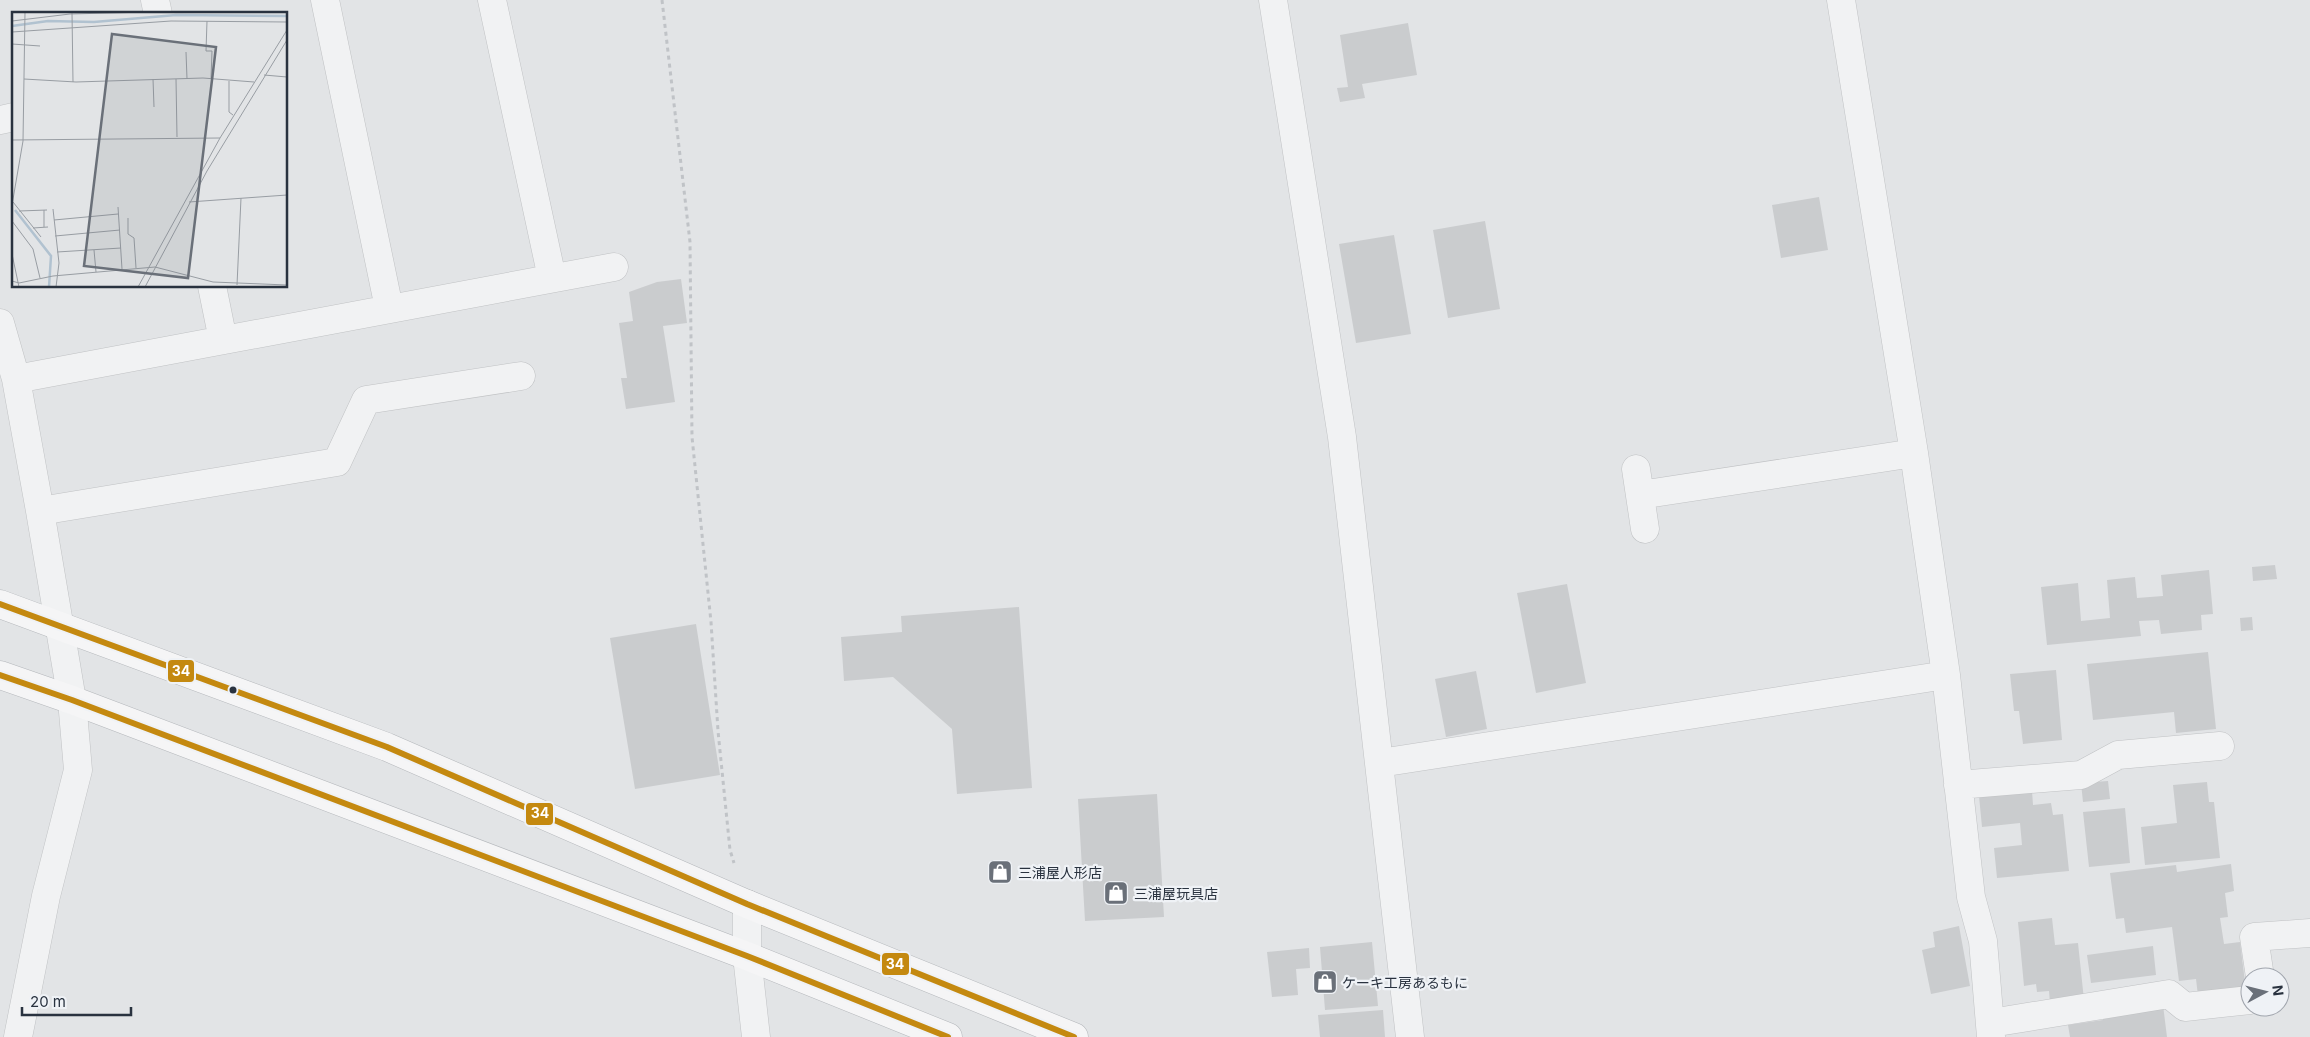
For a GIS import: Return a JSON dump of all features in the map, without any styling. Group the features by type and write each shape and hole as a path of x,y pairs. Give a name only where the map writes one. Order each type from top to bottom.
{"highway":[{"path":"0,604 387,747 746,904 1074,1037"},
{"path":"0,675 72,700 748,956 948,1037"}],"street":[{"path":"325,0 389,308"},
{"path":"492,0 552,278"},
{"path":"1273,0 1342,437 1410,1037"},
{"path":"1841,0 1914,453 1946,675 1971,897 1983,941 1991,1030 2169,994 2185,1007 2240,1001"},
{"path":"16,379 614,267"},
{"path":"212,288 222,340"},
{"path":"0,323 16,379 40,511 72,700 78,770 46,896 18,1037"},
{"path":"40,511 337,462 366,400 521,376"},
{"path":"1640,496 1914,453"},
{"path":"1636,469 1645,529"},
{"path":"1380,763 1946,675"},
{"path":"1958,785 2081,775 2118,755 2220,746"},
{"path":"746,904 748,956 756,1037"},
{"path":"2258,967 2254,937 2310,933"}],"path":[{"path":"662,0 690,242 692,437 711,622 719,741 730,850 746,904"}],"building":[{"path":"1408,23 1417,75 1362,84 1365,98 1340,102 1337,88 1348,87 1340,35"},
{"path":"1819,197 1828,250 1781,258 1772,205"},
{"path":"1485,221 1500,309 1448,318 1433,230"},
{"path":"1394,235 1411,334 1356,343 1339,244"},
{"path":"681,279 687,323 663,326 675,402 626,409 621,378 627,378 619,323 633,321 629,292 657,282"},
{"path":"2275,565 2277,579 2253,581 2252,567"},
{"path":"2209,570 2213,614 2201,615 2202,630 2161,634 2159,620 2139,621 2141,636 2047,645 2041,587 2078,583 2081,621 2110,618 2107,580 2135,577 2137,598 2163,596 2161,575"},
{"path":"1567,584 1586,683 1536,693 1517,593"},
{"path":"1019,607 1032,788 957,794 952,729 893,677 844,681 841,637 902,632 901,616"},
{"path":"2252,617 2253,630 2241,631 2240,618"},
{"path":"696,624 720,775 635,789 610,638"},
{"path":"2208,652 2216,729 2176,733 2174,712 2093,720 2087,664"},
{"path":"2056,670 2062,740 2023,744 2019,711 2014,711 2010,674"},
{"path":"1476,671 1487,729 1446,737 1435,679"},
{"path":"2108,781 2110,799 2083,802 2081,783"},
{"path":"2207,782 2209,802 2214,802 2220,858 2145,865 2141,827 2177,823 2173,785"},
{"path":"2032,791 2033,805 2051,803 2053,815 2063,814 2069,871 1997,878 1994,848 2022,845 2020,823 1982,827 1979,796"},
{"path":"1157,794 1164,917 1085,921 1078,799"},
{"path":"2125,808 2130,863 2089,867 2083,812"},
{"path":"2231,864 2234,891 2225,893 2228,917 2220,918 2224,944 2240,942 2243,967 2240,967 2240,991 2198,996 2196,979 2179,981 2172,927 2126,933 2124,918 2116,919 2110,873 2176,865 2177,872"},
{"path":"2052,918 2055,945 2078,943 2084,1000 2050,1003 2049,991 2037,992 2036,984 2024,986 2018,922"},
{"path":"1959,926 1970,986 1931,994 1922,950 1935,947 1933,932"},
{"path":"1372,942 1378,1006 1325,1010 1320,947"},
{"path":"2153,946 2156,975 2091,983 2087,955"},
{"path":"1309,948 1310,968 1296,969 1298,995 1272,997 1267,952"},
{"path":"2163,1005 2167,1037 2070,1037 2068,1025 2103,1020 2102,1013"},
{"path":"1383,1010 1385,1037 1320,1037 1318,1015"}],"transit line":[{"name":"34","path":"0,604 387,747 747,904 1074,1037"},
{"name":"34","path":"0,675 72,700 747,956 948,1037"}],"place":[{"name":"三浦屋人形店","path":"1000,872"},
{"name":"三浦屋玩具店","path":"1116,893"},
{"name":"ケーキ工房あるもに","path":"1325,982"}]}
